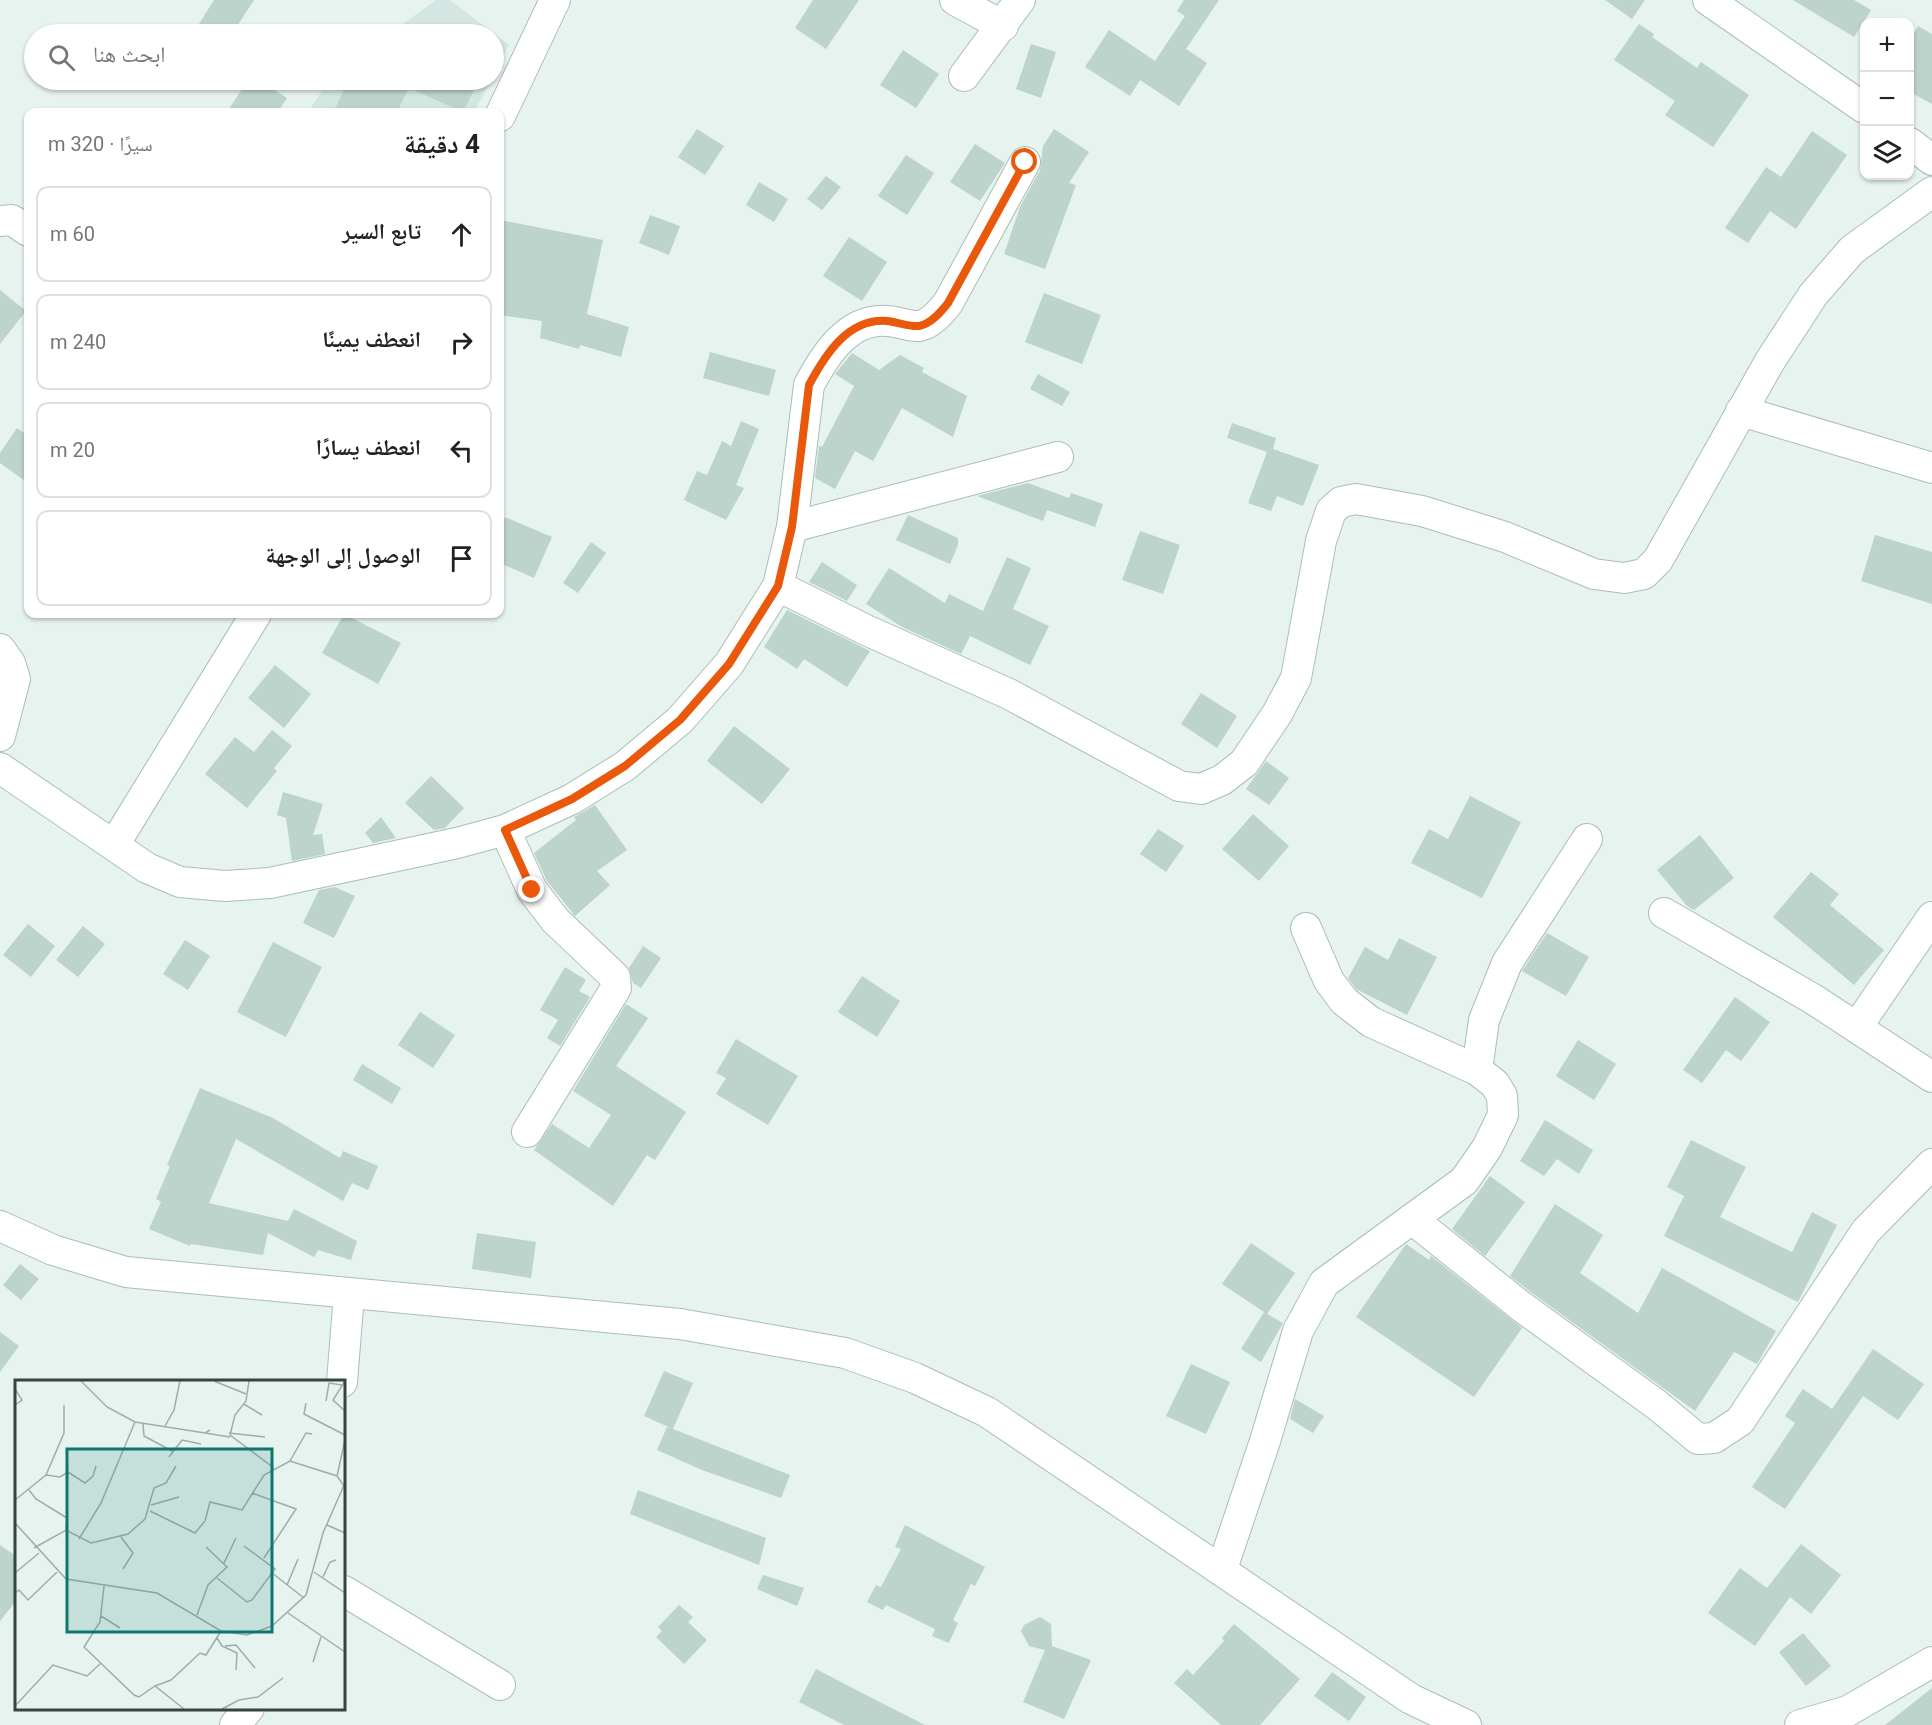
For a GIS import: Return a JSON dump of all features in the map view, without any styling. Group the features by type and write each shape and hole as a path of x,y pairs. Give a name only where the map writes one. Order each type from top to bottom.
{"street":[{"path":"504,108 555,0"},
{"path":"955,0 1003,26"},
{"path":"963,76 1003,26 1020,0"},
{"path":"1708,0 1860,105"},
{"path":"1914,146 1932,160"},
{"path":"0,768 147,867 180,882 225,886 270,883 302,877 505,830 572,799 625,766 680,720 729,664 778,586 792,527 809,385 819,367 839,339 864,323 885,320 919,326 935,318 948,303 1025,162"},
{"path":"778,586 866,630 1009,694 1179,786 1201,789 1222,780 1244,763 1277,714 1296,678 1321,541 1331,511 1341,502 1356,499 1422,511 1505,537 1594,574 1624,578 1644,574 1658,560 1741,411 1813,294 1851,250 1932,192"},
{"path":"0,222 12,220 24,228"},
{"path":"1741,411 1932,468"},
{"path":"792,527 1058,457"},
{"path":"114,845 254,618"},
{"path":"0,649 10,663 15,679 0,736"},
{"path":"505,830 532,890 555,920 615,977 616,982 616,988 527,1132"},
{"path":"1477,1070 1484,1020 1507,963 1587,839"},
{"path":"1664,913 1793,987 1932,1077"},
{"path":"1857,1027 1932,917"},
{"path":"1222,1569 1265,1441 1298,1330 1324,1283 1464,1180 1487,1148 1503,1115 1502,1096 1495,1084 1477,1070 1371,1022 1344,1001 1329,981 1306,928"},
{"path":"1412,1219 1522,1307 1657,1405 1698,1439 1714,1438 1740,1420 1866,1231 1930,1170"},
{"path":"0,1226 53,1250 126,1272 680,1324 844,1353 915,1378 987,1412 1411,1699 1453,1723"},
{"path":"342,1380 349,1294"},
{"path":"345,1592 500,1685"},
{"path":"1800,1725 1848,1711 1932,1662"},
{"path":"235,1725 247,1710"}],"shaded area":[{"path":"436,0 450,0 481,24 403,24"},
{"path":"504,41 509,45 504,55"},
{"path":"322,90 486,90 476,108 311,108"}],"building":[{"path":"214,0 254,0 238,24 199,24"},
{"path":"813,0 859,0 826,49 795,28"},
{"path":"1184,0 1219,0 1186,49 1207,63 1179,106 1140,80 1130,96 1085,67 1109,30 1155,61 1185,16 1177,11"},
{"path":"1605,0 1645,0 1632,19"},
{"path":"1793,0 1854,0 1871,10 1866,18 1860,18 1860,27 1854,37"},
{"path":"1639,24 1654,34 1652,37 1697,68 1701,62 1749,95 1713,147 1665,115 1675,101 1614,60"},
{"path":"1918,26 1932,34 1932,104 1914,94 1914,34"},
{"path":"1031,44 1056,52 1041,98 1016,89"},
{"path":"903,50 939,74 916,108 880,85"},
{"path":"241,90 275,90 287,98 281,108 230,108"},
{"path":"344,90 408,90 399,108 336,108"},
{"path":"414,90 474,90 465,108 454,108"},
{"path":"697,129 724,146 705,175 678,157"},
{"path":"1054,129 1089,152 1069,183 1076,185 1045,269 1004,254 1020,207 1040,170 1043,146"},
{"path":"1812,131 1847,155 1796,229 1770,211 1748,243 1725,228 1766,167 1781,177"},
{"path":"975,144 1005,163 980,201 950,182"},
{"path":"906,155 934,173 907,215 878,196"},
{"path":"826,176 841,187 822,210 807,199"},
{"path":"759,182 788,199 774,222 746,205"},
{"path":"650,215 680,226 669,255 639,243"},
{"path":"504,221 603,240 587,314 629,327 621,357 580,345 579,349 540,338 542,321 504,316"},
{"path":"849,237 887,262 862,301 823,276"},
{"path":"0,290 24,309 24,314 0,344"},
{"path":"1044,293 1101,315 1082,364 1025,342"},
{"path":"710,352 776,370 769,396 703,378"},
{"path":"852,353 879,370 900,355 924,368 922,372 967,396 953,437 902,408 873,461 855,451 835,489 815,478 819,446 822,447 854,386 835,374"},
{"path":"1038,374 1070,392 1062,406 1030,389"},
{"path":"741,421 759,429 736,485 744,488 726,520 684,500 697,471 707,475 722,441 731,446"},
{"path":"1232,423 1276,438 1273,449 1319,465 1303,506 1277,496 1271,511 1248,503 1267,452 1227,438"},
{"path":"17,428 24,433 24,480 0,463 0,453"},
{"path":"1028,483 1069,498 1071,493 1103,504 1095,527 1047,510 1043,521 977,496"},
{"path":"908,515 958,538 958,545 950,564 896,540"},
{"path":"505,517 552,537 534,578 504,565"},
{"path":"1140,531 1180,545 1163,594 1122,580"},
{"path":"1875,535 1932,552 1932,604 1861,581"},
{"path":"591,542 606,553 578,593 563,583"},
{"path":"1007,557 1031,568 1013,609 1049,626 1030,665 970,636 961,654 902,627 866,604 889,568 945,603 949,594 983,611"},
{"path":"822,562 857,585 847,601 809,582"},
{"path":"787,610 870,651 847,687 804,659 797,669 764,647"},
{"path":"342,618 352,618 401,643 378,684 322,653"},
{"path":"275,665 311,694 284,728 248,698"},
{"path":"1201,693 1237,716 1217,748 1181,724"},
{"path":"734,726 790,769 762,804 707,761"},
{"path":"272,730 292,746 274,768 277,771 247,808 205,774 235,737 254,752"},
{"path":"1266,761 1289,778 1269,805 1246,789"},
{"path":"431,776 464,808 445,828 434,830 405,803"},
{"path":"283,792 323,804 313,835 322,834 325,854 292,861 286,818 277,815"},
{"path":"1470,796 1521,822 1482,898 1411,863 1429,829 1448,839"},
{"path":"595,805 627,850 597,871 610,885 575,916 547,881 534,853 576,820 574,817"},
{"path":"1253,814 1289,846 1259,881 1222,849"},
{"path":"381,817 396,838 373,843 365,833"},
{"path":"1158,829 1184,846 1166,872 1140,854"},
{"path":"1700,835 1734,878 1694,910 1687,906 1657,870"},
{"path":"1811,872 1839,894 1830,905 1884,950 1854,985 1773,917"},
{"path":"335,887 355,896 334,938 303,923 319,890"},
{"path":"28,924 55,946 31,977 3,955"},
{"path":"83,926 105,944 78,977 56,960"},
{"path":"1547,933 1589,957 1566,996 1522,971"},
{"path":"1399,938 1437,957 1407,1015 1356,989 1348,978 1365,947 1388,960"},
{"path":"185,940 210,956 188,990 163,974"},
{"path":"273,942 322,967 286,1037 237,1012"},
{"path":"643,946 661,958 641,988 633,983 629,968"},
{"path":"565,967 586,980 579,991 590,997 560,1046 547,1038 558,1020 540,1010"},
{"path":"862,976 900,1001 877,1037 838,1012"},
{"path":"1735,997 1770,1022 1741,1061 1726,1050 1702,1083 1683,1070"},
{"path":"626,1004 648,1018 616,1066 686,1112 655,1160 647,1155 613,1206 534,1150 552,1124 589,1148 611,1115 573,1091"},
{"path":"420,1012 455,1035 433,1068 398,1045"},
{"path":"736,1039 798,1076 768,1125 716,1094 726,1078 716,1073"},
{"path":"1578,1040 1616,1064 1594,1100 1556,1076"},
{"path":"362,1064 401,1088 392,1104 353,1080"},
{"path":"200,1088 273,1118 340,1158 343,1151 378,1166 368,1190 352,1183 343,1201 236,1139 209,1203 288,1221 294,1209 357,1241 351,1260 318,1250 314,1257 268,1233 263,1255 191,1244 190,1246 149,1229 161,1202 156,1199 170,1166 167,1165"},
{"path":"1545,1120 1593,1150 1579,1174 1557,1159 1544,1176 1520,1161"},
{"path":"1691,1140 1746,1167 1720,1217 1792,1252 1812,1212 1837,1225 1798,1302 1664,1236 1684,1196 1667,1187"},
{"path":"1490,1176 1525,1202 1485,1256 1452,1229"},
{"path":"1555,1204 1603,1235 1580,1273 1638,1313 1662,1268 1776,1331 1757,1364 1734,1352 1695,1411 1510,1276"},
{"path":"477,1233 536,1242 531,1278 472,1269"},
{"path":"1251,1243 1295,1273 1267,1314 1283,1323 1261,1362 1241,1349 1264,1312 1222,1284"},
{"path":"1406,1244 1429,1260 1431,1256 1522,1328 1474,1397 1356,1317"},
{"path":"20,1264 39,1279 21,1300 3,1285"},
{"path":"0,1332 19,1346 0,1372"},
{"path":"1873,1349 1924,1384 1898,1420 1863,1396 1785,1509 1752,1487 1795,1423 1785,1416 1803,1389 1832,1409"},
{"path":"1191,1364 1230,1382 1206,1434 1166,1416"},
{"path":"664,1371 693,1383 673,1429 644,1416"},
{"path":"1295,1399 1324,1416 1313,1433 1290,1419"},
{"path":"667,1427 790,1475 781,1498 702,1470 657,1450"},
{"path":"638,1490 766,1538 759,1565 630,1514"},
{"path":"905,1525 985,1567 975,1586 971,1584 953,1620 958,1623 949,1643 932,1636 935,1629 886,1605 883,1610 867,1602 876,1585 881,1587 901,1549 895,1547"},
{"path":"1801,1544 1841,1575 1811,1614 1790,1597 1755,1646 1708,1613 1740,1568 1767,1588"},
{"path":"0,1545 15,1555 15,1602 0,1621"},
{"path":"763,1575 804,1588 797,1606 757,1589"},
{"path":"679,1605 693,1617 688,1622 707,1640 684,1664 656,1637 662,1631 658,1627"},
{"path":"1040,1617 1051,1624 1052,1646 1091,1660 1064,1719 1023,1702 1045,1650 1029,1646 1021,1631 1024,1625"},
{"path":"1234,1624 1300,1679 1260,1725 1221,1725 1174,1683 1187,1669 1193,1675 1224,1641 1222,1638"},
{"path":"1803,1633 1831,1666 1806,1686 1779,1652"},
{"path":"816,1669 925,1725 844,1725 799,1702"},
{"path":"1332,1672 1366,1697 1349,1721 1314,1696"},
{"path":"1932,1688 1932,1725 1885,1725"}],"route":[{"path":"532,890 505,830 572,799 625,766 680,720 729,664 778,586 792,527 809,385 819,367 839,339 864,323 885,320 919,326 935,318 948,303 1025,162"}]}
